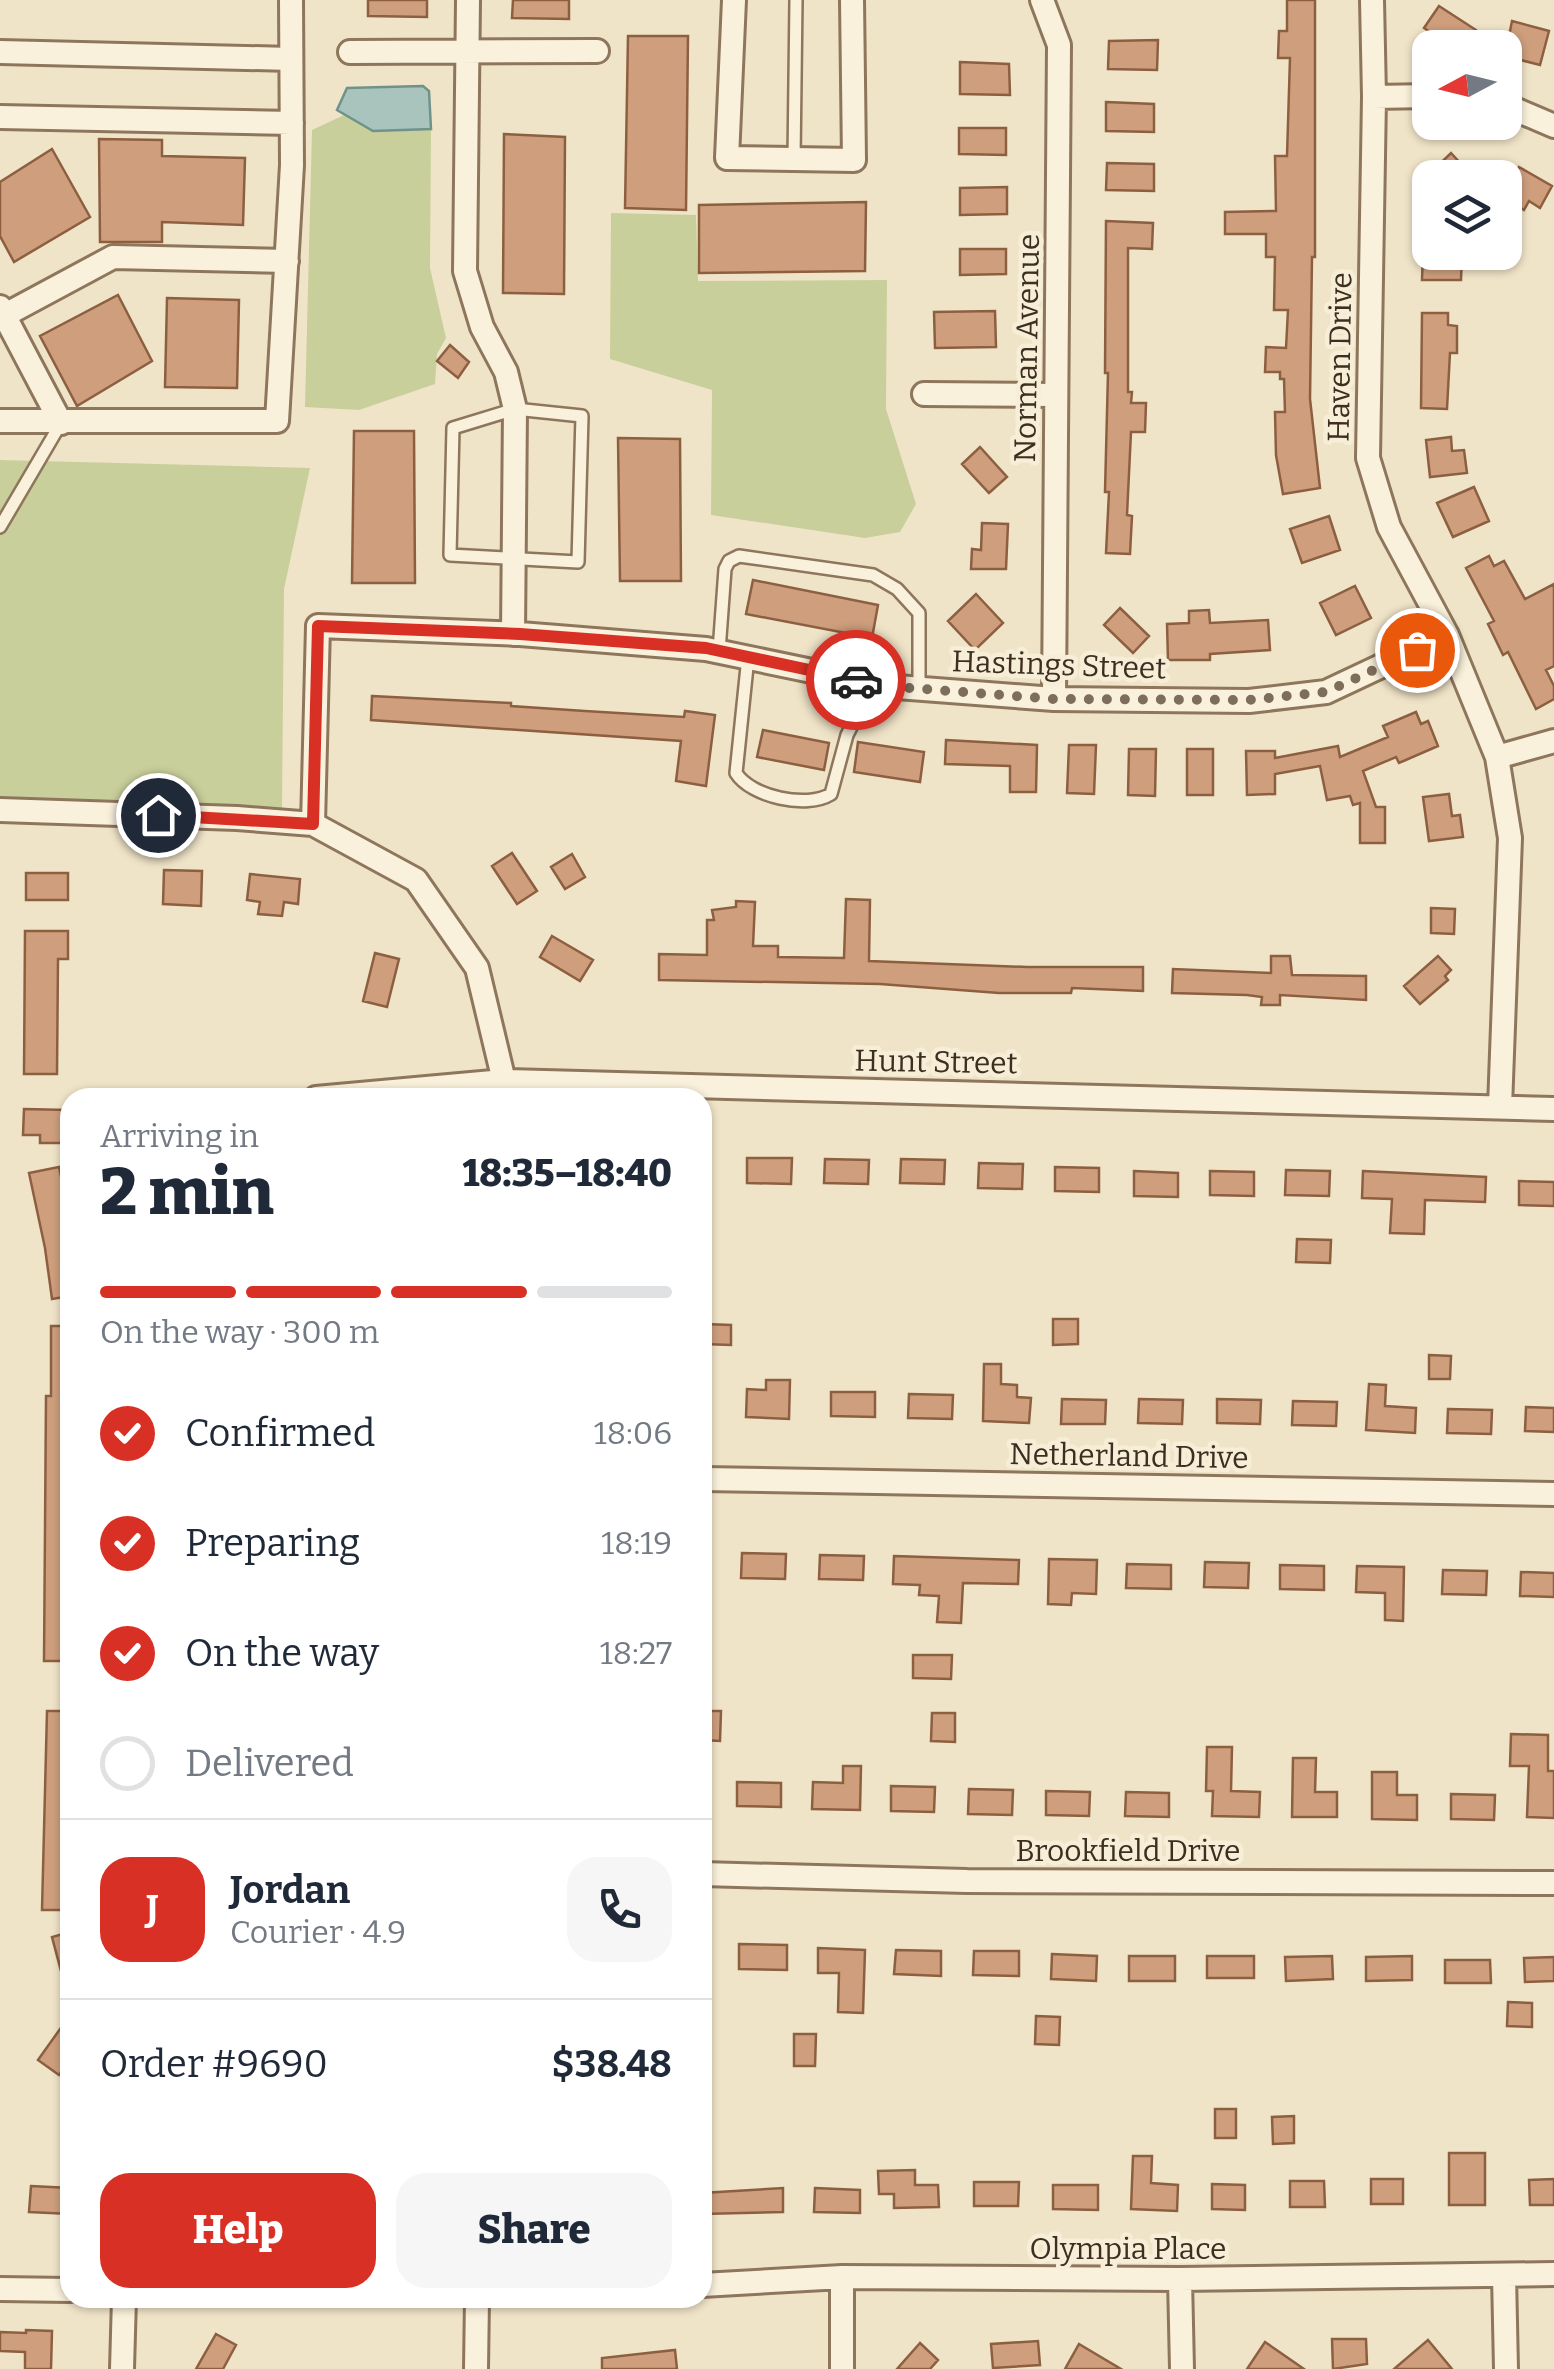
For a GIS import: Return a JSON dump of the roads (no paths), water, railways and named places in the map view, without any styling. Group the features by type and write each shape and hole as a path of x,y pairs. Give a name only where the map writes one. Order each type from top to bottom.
{"street":[{"path":"0,422 277,421 292,122 291,0"},
{"path":"468,0 465,271 482,326 506,372 515,409 513,634"},
{"path":"734,0 727,158 854,160 852,0"},
{"name":"Norman Avenue","path":"1042,0 1060,45 1054,699"},
{"name":"Haven Drive","path":"1372,0 1368,458 1389,527 1447,635 1497,757 1510,838 1500,1107"},
{"path":"350,52 597,51"},
{"path":"0,52 292,59"},
{"path":"1374,97 1412,96"},
{"path":"1522,112 1554,126"},
{"path":"0,117 292,122"},
{"path":"61,423 2,311 113,257 287,261"},
{"path":"924,394 1056,395"},
{"name":"Hastings Street","path":"313,824 318,626 513,634 719,651 873,684 1054,699 1249,700 1326,692 1447,635"},
{"path":"1497,757 1554,741"},
{"path":"0,810 313,824 416,880 478,968 504,1088"},
{"name":"Hunt Street","path":"712,1094 1554,1109"},
{"name":"Netherland Drive","path":"712,1478 1554,1494"},
{"name":"Brookfield Drive","path":"712,1874 968,1881 1554,1883"},
{"name":"Olympia Place","path":"712,2284 842,2278 1180,2280 1554,2274"},
{"path":"1504,2275 1506,2369"},
{"path":"842,2278 842,2369"},
{"path":"1180,2280 1182,2369"},
{"path":"0,2289 60,2290"},
{"path":"122,2369 124,2308"},
{"path":"476,2369 477,2308"}],"lane":[{"path":"794,159 796,0"},
{"path":"515,409 582,416 578,562 450,555 453,428 515,409"},
{"path":"0,527 61,423"},
{"path":"719,651 725,569 738,556 874,574 898,590 918,614 920,689"},
{"path":"748,658 736,772 741,782 760,791 798,800 819,801 830,794 846,734 873,684"}],"water":[{"path":"423,86 429,91 431,129 373,131 337,110 347,88"}]}
